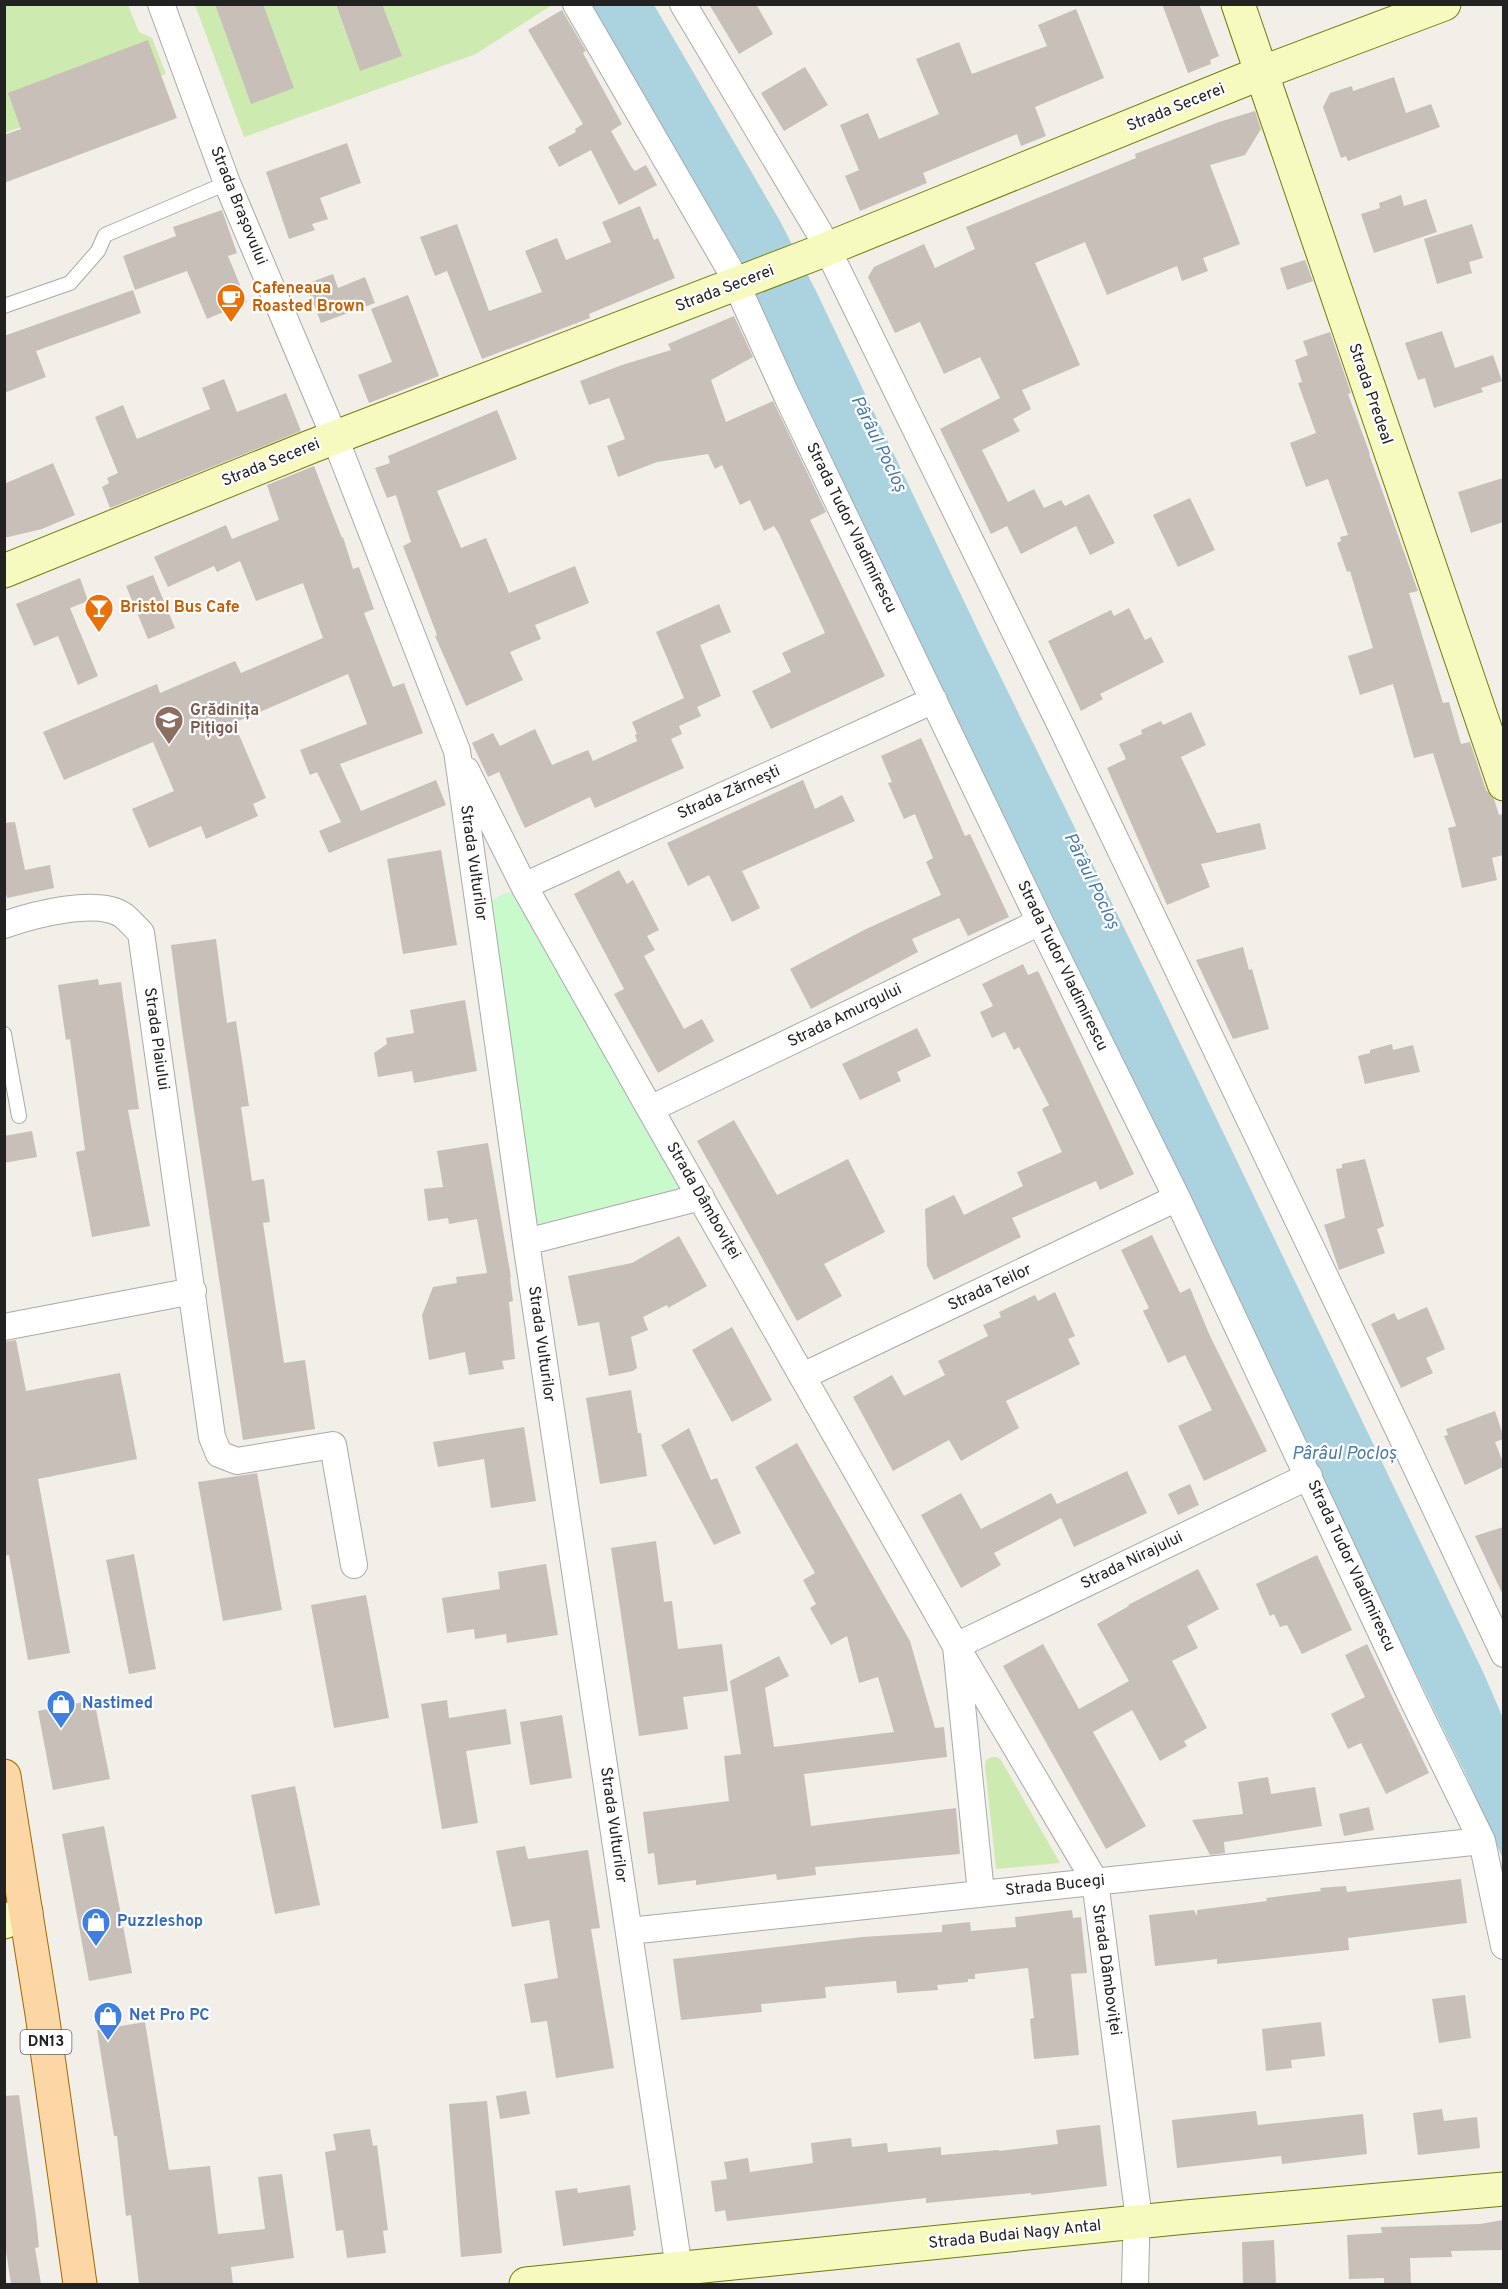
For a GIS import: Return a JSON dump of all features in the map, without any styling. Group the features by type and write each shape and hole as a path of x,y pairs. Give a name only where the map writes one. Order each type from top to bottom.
{"main road":[{"name":"DN13","path":"4,1776 15,1917 80,2284"}],"street":[{"name":"Strada Brașovului","path":"161,4 226,183 335,438"},
{"name":"Strada Tudor Vladimirescu","path":"576,4 726,264 1040,922 1177,1198 1412,1698 1482,1840 1503,1946"},
{"path":"683,4 827,249 1062,728 1399,1431 1503,1654"},
{"name":"Strada Predeal","path":"1238,4 1503,784"},
{"name":"Strada Secerei","path":"4,570 335,438 736,285 1261,73 1444,4"},
{"name":"Strada Vulturilor","path":"335,438 457,751 526,1242 679,2269"},
{"name":"Strada Zărnești","path":"524,886 934,700"},
{"name":"Strada Dâmboviței","path":"457,751 524,886 956,1646 1095,1881 1137,2204 1135,2284"},
{"name":"Strada Plaiului","path":"4,925 33,915 93,907 123,915 141,933 213,1437 219,1454 237,1461 333,1445 354,1565"},
{"name":"Strada Amurgului","path":"650,1109 1040,922"},
{"path":"526,1242 701,1197"},
{"name":"Strada Teilor","path":"803,1376 1177,1198"},
{"path":"4,1328 193,1291"},
{"name":"Strada Nirajului","path":"956,1646 1309,1476"},
{"name":"Strada Dâmboviței","path":"956,1646 981,1893"},
{"name":"Strada Bucegi","path":"629,1931 1482,1840"},
{"name":"Strada Budai Nagy Antal","path":"526,2284 1503,2189"}],"lane":[{"path":"4,306 70,283 98,251 105,235 226,183"},
{"path":"4,1034 19,1116"}],"green space":[{"path":"5,5 128,5 139,32 152,38 166,74 5,133"},
{"path":"195,5 552,5 476,54 244,137"},
{"path":"513,892 686,1188 536,1230 491,914 492,901 502,894"},
{"path":"991,1757 1001,1760 1060,1863 996,1869 985,1766 986,1760"}],"water":[{"name":"Pârâul Pocloș","path":"588,5 654,5 780,221 816,291 983,641 1159,999 1484,1674 1503,1718 1503,1859 1466,1775 1318,1473"}],"building":[{"path":"215,4 263,4 294,88 251,104"},
{"path":"336,4 382,4 402,56 360,71"},
{"path":"709,4 756,4 773,34 739,54"},
{"path":"1162,4 1199,4 1219,56 1210,60 1211,64 1188,73"},
{"path":"1076,9 1104,78 1035,107 1046,136 1021,146 1017,134 923,173 927,183 860,211 845,176 859,170 840,125 868,113 879,139 939,114 916,59 959,42 972,74 1047,46 1038,25"},
{"path":"562,10 586,51 583,53 622,124 611,131 632,168 635,171 646,165 657,185 619,205 591,150 559,167 548,147 576,132 575,129 583,124 528,30"},
{"path":"148,40 177,118 4,183 4,135 21,129 8,93"},
{"path":"805,67 828,105 784,131 761,93"},
{"path":"1394,77 1406,113 1431,104 1440,127 1348,161 1346,156 1341,158 1323,107 1330,93 1352,86 1353,91"},
{"path":"1255,111 1261,129 1245,155 1210,165 1240,244 1203,258 1208,271 1182,281 1177,266 1107,295 1085,242 1035,263 1080,365 1022,390 1031,409 1013,419 1020,431 982,450 1008,502 1034,489 1044,508 1061,500 1065,506 1089,494 1115,543 1090,555 1076,526 1021,554 1007,526 991,534 940,429 1000,398 980,357 944,374 920,322 895,333 868,277 874,267 924,244 935,268 975,249 966,227 1136,158 1135,154"},
{"path":"347,143 361,183 320,198 328,219 312,224 315,230 289,239 266,172"},
{"path":"1401,195 1404,206 1426,199 1437,232 1374,253 1361,214 1380,208 1379,203"},
{"path":"640,206 654,240 658,238 675,278 589,314 590,318 482,359 447,271 435,276 420,237 457,224 489,311 542,292 525,251 557,238 566,260 611,242 602,222"},
{"path":"222,210 237,253 228,256 247,302 207,319 187,271 135,290 123,256 176,236 173,227"},
{"path":"1472,224 1483,258 1469,262 1472,273 1437,284 1424,239"},
{"path":"1305,260 1313,281 1287,290 1280,268"},
{"path":"333,274 338,288 365,277 375,303 321,323 306,284"},
{"path":"133,290 141,313 36,351 46,377 4,393 4,336"},
{"path":"408,295 439,376 369,403 358,375 392,362 371,309"},
{"path":"734,316 753,357 711,380 726,422 773,401 826,512 810,520 885,676 771,729 752,691 791,672 782,653 825,633 779,534 774,526 764,531 750,500 740,505 722,465 715,469 708,454 657,462 618,477 607,446 625,439 609,398 589,405 580,381 671,350 668,344"},
{"path":"1442,331 1455,368 1493,355 1502,381 1481,388 1483,392 1434,408 1425,378 1418,380 1405,343"},
{"path":"1330,332 1351,393 1348,394 1418,591 1409,593 1443,703 1449,702 1461,744 1470,742 1486,790 1494,799 1499,815 1503,814 1503,855 1492,858 1497,880 1462,888 1448,828 1456,826 1433,753 1414,758 1393,684 1360,695 1348,656 1373,648 1350,571 1347,572 1337,543 1341,541 1340,537 1348,535 1328,479 1306,487 1290,443 1316,433 1298,383 1302,382 1295,360 1308,355 1303,341"},
{"path":"224,379 237,412 286,393 301,431 110,508 102,487 109,483 107,478 118,473 95,417 123,405 137,439 210,409 202,388"},
{"path":"497,410 517,459 437,491 461,548 486,538 509,593 575,566 589,603 535,625 541,639 510,652 523,680 466,706 435,636 437,635 403,546 411,542 396,495 387,498 375,468 390,463 388,456"},
{"path":"53,463 75,515 42,529 4,538 4,484"},
{"path":"314,466 343,537 353,569 359,567 374,609 364,613 393,687 404,683 423,733 340,764 361,811 436,780 446,805 329,853 319,831 341,822 317,772 310,775 300,750 367,724 348,674 234,723 266,798 253,804 258,816 206,839 201,826 149,848 132,809 174,791 153,742 64,780 43,732 157,684 160,693 235,661 241,673 323,638 303,583 256,601 240,561 217,572 214,566 168,587 154,557 226,525 232,539 279,520 267,485"},
{"path":"1503,478 1503,522 1471,533 1458,492"},
{"path":"1190,498 1215,550 1178,567 1153,515"},
{"path":"153,575 175,628 148,639 126,586"},
{"path":"80,578 88,601 70,608 98,676 78,685 58,636 34,646 16,604"},
{"path":"719,604 731,632 700,645 721,696 697,707 701,716 679,726 682,734 671,739 684,768 595,808 590,797 525,828 499,772 488,777 472,743 493,733 500,746 535,729 552,765 588,750 593,761 637,741 632,722 684,698 656,632"},
{"path":"1129,608 1145,640 1151,637 1164,662 1100,694 1103,699 1081,711 1048,641 1111,610 1114,616"},
{"path":"1191,712 1206,745 1181,757 1217,833 1260,823 1266,849 1201,864 1210,887 1167,905 1107,768 1126,759 1119,744 1142,734 1141,730 1161,721 1163,725"},
{"path":"921,738 965,836 970,834 1009,917 968,936 959,918 912,939 918,952 811,1009 790,969 866,929 941,895 926,862 933,858 915,814 904,819 888,783 892,782 881,756"},
{"path":"803,780 815,809 842,795 855,821 742,871 760,908 732,922 709,875 688,886 667,843"},
{"path":"15,822 25,870 50,865 54,888 7,898 4,885 4,823"},
{"path":"441,850 457,945 403,954 387,859"},
{"path":"619,870 627,884 633,880 659,930 647,936 655,950 644,956 684,1029 702,1019 714,1041 658,1073 614,994 624,989 574,894"},
{"path":"216,939 227,1023 236,1021 249,1106 241,1107 252,1181 264,1179 270,1222 263,1223 284,1363 305,1360 315,1429 243,1440 171,945"},
{"path":"1243,947 1249,970 1252,969 1269,1029 1233,1039 1196,960"},
{"path":"1023,964 1028,975 1038,971 1134,1174 1100,1190 1096,1181 1012,1218 1021,1237 934,1280 927,1266 925,1209 954,1195 964,1215 1023,1186 1017,1172 1062,1152 1042,1109 1049,1105 1019,1047 1014,1050 1005,1032 992,1038 980,1012 993,1006 982,984"},
{"path":"98,979 99,985 121,982 139,1109 128,1110 150,1226 92,1237 76,1152 85,1150 70,1039 66,1040 58,985"},
{"path":"465,1000 477,1071 414,1083 412,1071 378,1077 374,1053 387,1044 386,1038 414,1033 410,1010"},
{"path":"917,1028 931,1056 897,1072 901,1081 860,1100 842,1064"},
{"path":"1392,1044 1393,1050 1413,1045 1420,1072 1365,1084 1358,1056"},
{"path":"734,1120 777,1195 848,1159 885,1232 824,1264 842,1296 797,1321 697,1141"},
{"path":"32,1131 37,1157 4,1163 4,1136"},
{"path":"488,1143 511,1277 513,1301 509,1302 515,1359 502,1361 504,1369 469,1375 465,1352 429,1360 422,1315 433,1287 457,1283 456,1277 487,1273 477,1219 449,1224 448,1218 428,1221 424,1189 443,1187 437,1151"},
{"path":"1365,1159 1384,1226 1377,1229 1385,1253 1339,1270 1324,1225 1345,1218 1336,1169 1342,1168 1342,1164"},
{"path":"1152,1235 1180,1293 1190,1288 1210,1336 1267,1451 1204,1481 1178,1426 1212,1410 1185,1355 1168,1363 1143,1311 1149,1308 1121,1250"},
{"path":"679,1236 707,1286 668,1308 667,1305 643,1317 648,1330 631,1337 637,1368 609,1376 599,1322 578,1326 568,1276 632,1263"},
{"path":"1055,1292 1075,1336 1068,1339 1080,1364 1006,1401 1019,1428 961,1461 949,1440 893,1471 853,1397 892,1375 904,1396 945,1375 938,1361 988,1336 983,1325 1001,1317 999,1312 1035,1295 1038,1301"},
{"path":"1427,1307 1445,1349 1426,1358 1433,1373 1401,1388 1371,1324 1394,1313 1398,1320"},
{"path":"732,1327 772,1400 732,1422 692,1350"},
{"path":"16,1340 26,1391 120,1373 137,1459 38,1479 70,1653 28,1660 9,1555 4,1556 4,1342"},
{"path":"631,1390 638,1433 641,1433 647,1476 600,1484 586,1398"},
{"path":"1495,1411 1503,1435 1503,1439 1495,1442 1503,1467 1465,1485 1444,1436 1448,1435 1446,1429"},
{"path":"524,1427 536,1501 491,1508 484,1459 438,1467 433,1442"},
{"path":"689,1428 711,1480 717,1478 741,1533 714,1545 661,1445"},
{"path":"797,1443 910,1641 935,1728 944,1727 947,1757 804,1774 811,1826 956,1808 960,1854 815,1867 816,1875 777,1880 776,1874 696,1885 696,1880 658,1885 654,1853 648,1854 643,1812 729,1801 724,1756 741,1754 730,1681 779,1656 789,1676 765,1688 774,1747 894,1732 878,1677 859,1683 847,1636 831,1645 810,1608 816,1604 803,1580 815,1573 755,1467"},
{"path":"1127,1471 1147,1513 1074,1547 1061,1518 994,1553 1001,1565 961,1588 921,1515 961,1493 981,1529 1051,1493 1057,1504"},
{"path":"257,1473 282,1610 223,1621 198,1482"},
{"path":"1190,1484 1199,1505 1178,1515 1168,1494"},
{"path":"1503,1527 1503,1595 1475,1536"},
{"path":"656,1541 664,1602 672,1601 678,1649 722,1644 728,1691 683,1697 688,1729 639,1736 611,1548"},
{"path":"134,1554 156,1669 129,1674 106,1560"},
{"path":"1317,1555 1352,1630 1302,1654 1287,1625 1280,1627 1274,1614 1270,1616 1256,1584"},
{"path":"546,1564 558,1635 507,1643 506,1634 475,1639 474,1629 447,1633 442,1598 500,1589 498,1572"},
{"path":"1198,1569 1219,1609 1187,1626 1198,1648 1172,1661 1207,1728 1184,1741 1187,1746 1160,1761 1132,1710 1093,1732 1146,1826 1106,1849 1003,1666 1043,1644 1079,1709 1129,1681 1097,1624 1128,1605"},
{"path":"366,1595 389,1718 334,1728 311,1605"},
{"path":"1367,1644 1429,1773 1386,1794 1361,1743 1348,1749 1331,1714 1365,1697 1345,1655"},
{"path":"94,1700 110,1779 53,1790 38,1711"},
{"path":"447,1700 449,1718 506,1709 511,1744 466,1751 478,1823 442,1829 421,1704"},
{"path":"562,1715 572,1778 530,1785 520,1722"},
{"path":"1268,1777 1271,1794 1315,1787 1322,1826 1224,1842 1225,1853 1210,1855 1192,1820 1243,1814 1238,1782"},
{"path":"295,1786 320,1905 275,1914 251,1795"},
{"path":"1369,1807 1374,1830 1344,1836 1339,1814"},
{"path":"104,1826 132,1973 89,1981 62,1834"},
{"path":"525,1846 528,1859 588,1850 600,1928 591,1929 614,2068 556,2078 547,2021 531,2023 524,1984 558,1978 549,1920 512,1927 496,1851"},
{"path":"1461,1879 1467,1923 1348,1938 1349,1950 1217,1964 1217,1959 1155,1966 1149,1915 1194,1910 1197,1916 1197,1910 1267,1901 1266,1898 1321,1891 1320,1888 1346,1886 1347,1892"},
{"path":"1072,1910 1073,1918 1081,1917 1087,1973 1071,1974 1079,2055 1034,2059 1030,2019 1034,2018 1028,1968 975,1974 975,1979 968,1979 968,1982 937,1985 938,1990 897,1993 896,1981 825,1987 826,1998 761,2004 762,2012 681,2020 673,1959 862,1937 942,1932 942,1925 970,1922 971,1931 1016,1927 1015,1917"},
{"path":"1465,1995 1471,2038 1439,2043 1432,1999"},
{"path":"145,2022 169,2170 210,2166 218,2234 265,2229 258,2177 282,2174 294,2258 231,2267 233,2284 139,2284 131,2215 126,2216 117,2136 114,2136 97,2030"},
{"path":"1321,2022 1325,2056 1291,2060 1292,2068 1266,2071 1262,2029"},
{"path":"526,2091 530,2114 500,2119 496,2096"},
{"path":"19,2095 36,2217 39,2247 35,2248 41,2284 11,2284 4,2238 4,2096"},
{"path":"487,2101 502,2253 461,2257 449,2104"},
{"path":"1442,2109 1444,2121 1477,2117 1480,2148 1418,2155 1413,2113"},
{"path":"1256,2111 1258,2125 1363,2114 1367,2154 1282,2164 1281,2156 1177,2168 1172,2120"},
{"path":"1100,2125 1107,2186 1031,2195 1031,2193 926,2203 926,2198 727,2221 725,2210 715,2212 711,2181 727,2179 724,2162 748,2158 750,2172 813,2163 811,2143 851,2138 852,2147 887,2143 888,2152 941,2147 941,2155 999,2151 1058,2144 1056,2130"},
{"path":"370,2129 373,2146 377,2145 388,2230 383,2231 386,2253 347,2258 343,2230 336,2231 325,2152 336,2150 333,2134"},
{"path":"630,2185 636,2230 633,2231 634,2236 563,2246 555,2191 577,2188 578,2193"},
{"path":"1503,2220 1503,2250 1451,2251 1452,2257 1410,2258 1411,2284 1384,2284 1384,2278 1349,2279 1347,2235 1382,2233 1381,2227 1480,2224"},
{"path":"1274,2240 1276,2284 1243,2284 1242,2242"}],"place":[{"name":"Cafeneaua Roasted Brown","path":"231,324"},
{"name":"Bristol Bus Cafe","path":"99,634"},
{"name":"Grădinița Pițigoi","path":"169,746"},
{"name":"Nastimed","path":"61,1730"},
{"name":"Puzzleshop","path":"96,1948"},
{"name":"Net Pro PC","path":"108,2042"}]}
